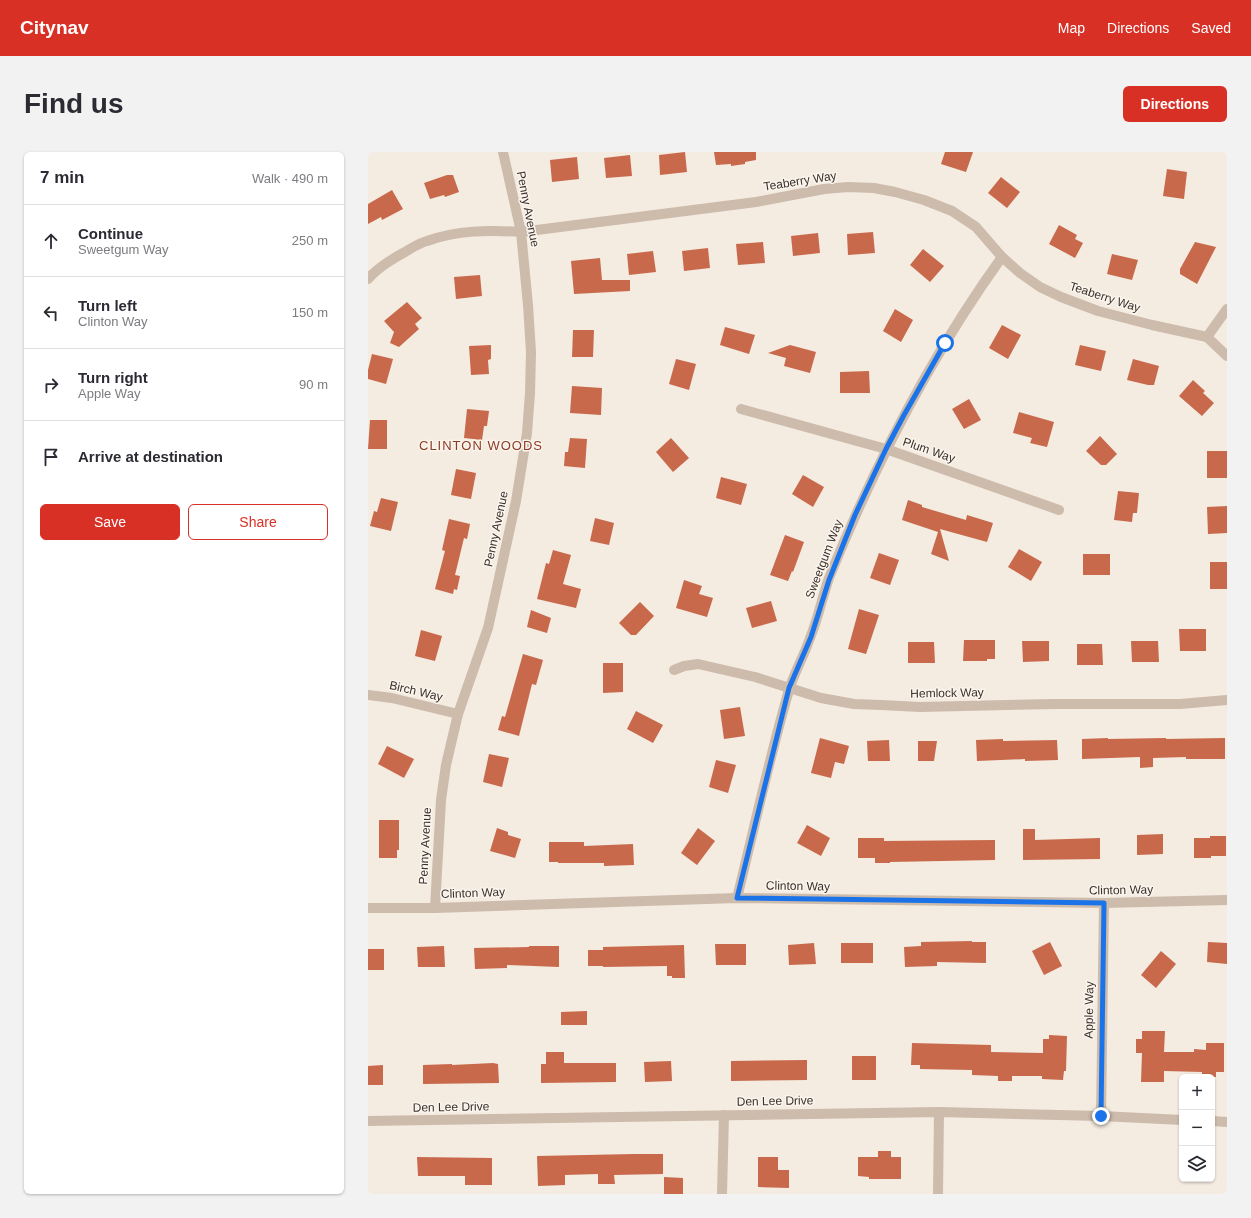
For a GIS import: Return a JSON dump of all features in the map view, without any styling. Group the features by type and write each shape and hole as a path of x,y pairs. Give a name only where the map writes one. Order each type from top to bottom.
{"street":[{"name":"Penny Avenue","path":"435,908 441,800 446,765 458,714 488,628 516,501 527,433 531,352 528,305 521,232 503,152"},
{"name":"Teaberry Way","path":"368,279 374,272 397,256 426,241 448,235 471,232 521,232 756,202 824,189 848,187 874,188 924,200 952,211 976,227 1002,257 1020,273 1040,286 1076,303 1098,311 1207,337"},
{"name":"Sweetgum Way","path":"737,898 789,688 811,637 829,580 855,515 886,449 945,343 975,295 1002,257"},
{"path":"1227,309 1207,337 1227,356"},
{"name":"Plum Way","path":"741,409 886,449 1060,510"},
{"name":"Hemlock Way","path":"674,670 684,666 698,664 755,677 821,698 854,704 920,707 1055,704 1180,704 1227,700"},
{"name":"Birch Way","path":"368,696 392,698 458,714"},
{"name":"Clinton Way","path":"368,908 435,908 737,898 1104,903 1227,900"},
{"name":"Apple Way","path":"1101,1116 1104,903"},
{"path":"938,1194 939,1112"},
{"name":"Den Lee Drive","path":"368,1121 939,1112 1101,1116 1179,1120"},
{"path":"722,1194 724,1115"},
{"path":"1215,1121 1227,1122"}],"building":[{"path":"685,152 687,172 660,175 659,155"},
{"path":"714,152 756,152 756,160 745,162 745,164 731,166 731,164 716,165"},
{"path":"945,152 973,152 966,172 941,164"},
{"path":"630,155 632,176 606,178 604,158"},
{"path":"577,157 579,179 552,182 550,160"},
{"path":"1167,169 1187,172 1184,199 1163,196"},
{"path":"447,175 453,175 459,192 445,197 444,195 430,199 424,183"},
{"path":"1001,177 1020,192 1007,208 988,193"},
{"path":"392,190 403,209 382,220 381,217 368,224 368,204"},
{"path":"1059,225 1077,235 1075,239 1083,243 1075,258 1049,244"},
{"path":"873,232 875,253 848,255 847,234"},
{"path":"818,233 820,253 793,256 791,236"},
{"path":"763,242 765,263 738,265 736,244"},
{"path":"1195,242 1216,247 1197,284 1180,274 1180,269"},
{"path":"708,248 710,268 684,271 682,251"},
{"path":"923,249 944,266 930,282 910,265"},
{"path":"653,251 656,272 629,275 627,254"},
{"path":"1112,254 1138,260 1132,280 1107,274"},
{"path":"600,258 602,280 630,280 630,291 574,294 571,261"},
{"path":"480,275 482,296 456,299 454,277"},
{"path":"407,302 422,318 415,324 419,329 399,347 390,343 394,332 384,321"},
{"path":"895,309 913,320 901,342 883,331"},
{"path":"1002,325 1021,335 1008,359 989,348"},
{"path":"725,327 755,335 749,354 720,345"},
{"path":"573,330 594,330 593,357 572,357"},
{"path":"491,345 491,359 488,360 489,374 471,375 469,346"},
{"path":"790,345 816,352 810,373 784,366 786,358 768,353"},
{"path":"1080,345 1106,351 1101,371 1075,365"},
{"path":"372,354 393,359 386,384 368,379 368,370"},
{"path":"676,359 696,364 689,390 669,384"},
{"path":"1133,359 1159,366 1154,385 1127,380"},
{"path":"869,371 870,393 840,393 840,372"},
{"path":"1193,380 1205,391 1203,393 1214,403 1202,416 1179,396"},
{"path":"572,386 602,388 601,415 570,413"},
{"path":"969,399 981,420 964,429 952,409"},
{"path":"467,409 489,411 487,426 484,426 482,440 464,438"},
{"path":"1019,412 1054,422 1047,447 1030,443 1032,438 1013,433"},
{"path":"370,420 387,420 387,449 368,449"},
{"path":"1100,436 1117,454 1106,465 1101,465 1086,451"},
{"path":"570,438 587,439 585,468 564,466 565,452 568,452"},
{"path":"671,438 689,458 673,472 656,452"},
{"path":"1207,451 1227,451 1227,478 1207,478"},
{"path":"456,469 476,473 471,499 451,495"},
{"path":"803,475 824,487 813,507 792,494"},
{"path":"721,477 747,484 741,505 716,498"},
{"path":"1118,491 1139,493 1137,513 1133,513 1132,522 1114,520"},
{"path":"381,498 398,502 391,531 370,526 374,511 377,512"},
{"path":"908,500 922,505 922,507 966,520 967,515 993,523 987,542 940,529 949,561 931,554 938,532 902,520"},
{"path":"1227,506 1227,533 1208,534 1207,507"},
{"path":"595,518 614,523 609,545 590,541"},
{"path":"449,519 470,524 467,539 464,538 455,575 460,576 457,590 454,589 453,594 435,589 445,551 442,550"},
{"path":"785,535 804,542 793,572 792,571 788,581 770,575"},
{"path":"1019,549 1042,562 1031,581 1008,567"},
{"path":"553,550 571,555 563,584 581,589 576,608 537,599 546,563 549,564"},
{"path":"879,553 899,560 890,585 870,578"},
{"path":"1083,554 1110,554 1110,575 1083,575"},
{"path":"1210,562 1227,562 1227,589 1210,589"},
{"path":"684,580 702,586 699,594 713,598 707,617 676,608"},
{"path":"771,601 777,621 752,628 746,608"},
{"path":"640,602 654,616 636,635 631,635 619,623"},
{"path":"859,609 879,615 866,654 848,649"},
{"path":"531,610 551,618 547,633 527,627"},
{"path":"1179,629 1206,629 1206,651 1180,651"},
{"path":"421,630 442,636 435,661 415,656"},
{"path":"964,640 995,640 995,659 987,659 987,661 963,661"},
{"path":"1022,641 1049,641 1049,661 1023,662"},
{"path":"1131,641 1158,641 1159,662 1132,662"},
{"path":"908,642 934,642 935,663 908,663"},
{"path":"1077,644 1102,644 1103,665 1077,665"},
{"path":"523,654 543,660 536,685 532,684 519,736 498,730 502,716 505,717"},
{"path":"603,663 623,663 623,692 603,693"},
{"path":"740,707 745,736 724,739 720,710"},
{"path":"636,711 663,725 653,743 627,729"},
{"path":"820,738 849,746 844,764 835,762 831,778 811,773"},
{"path":"1225,738 1225,759 1186,759 1186,757 1153,758 1153,767 1140,768 1140,757 1082,759 1082,739"},
{"path":"1003,739 1003,741 1057,740 1058,760 1025,761 1025,759 977,761 976,740"},
{"path":"889,740 890,761 868,761 867,741"},
{"path":"918,741 937,741 934,761 918,761"},
{"path":"387,746 414,759 404,778 378,764"},
{"path":"489,754 509,758 502,787 483,782"},
{"path":"716,760 736,765 728,793 709,787"},
{"path":"379,820 399,820 399,850 397,850 397,858 379,858"},
{"path":"807,825 830,838 821,856 797,843"},
{"path":"497,828 508,832 508,835 521,839 515,858 490,851"},
{"path":"698,828 715,841 697,865 681,853"},
{"path":"1023,829 1035,829 1035,840 1100,838 1100,859 1023,860"},
{"path":"1163,834 1163,854 1137,855 1137,835"},
{"path":"1210,836 1226,836 1226,856 1194,858 1194,838 1210,838"},
{"path":"858,838 884,838 884,841 995,840 995,860 875,863 875,858 858,858"},
{"path":"549,842 584,842 584,846 633,844 634,865 604,866 604,863 549,862"},
{"path":"921,942 986,942 986,963 937,962 937,966 905,967 904,947 921,946"},
{"path":"1050,942 1062,966 1044,975 1032,951"},
{"path":"1208,942 1227,943 1227,964 1207,962"},
{"path":"814,943 816,964 789,965 788,945"},
{"path":"841,943 873,943 873,963 841,963"},
{"path":"715,944 746,944 746,965 716,965"},
{"path":"684,945 685,978 672,978 672,976 667,976 667,966 588,966 588,950 603,950 603,947"},
{"path":"444,946 445,967 418,967 417,947"},
{"path":"559,946 559,967 507,965 507,968 475,969 474,948"},
{"path":"368,949 384,949 384,970 368,970"},
{"path":"1161,951 1176,964 1156,988 1141,975"},
{"path":"587,1011 587,1025 561,1025 561,1012"},
{"path":"1142,1031 1165,1031 1164,1052 1194,1052 1194,1049 1206,1050 1206,1043 1224,1043 1224,1072 1216,1072 1215,1077 1215,1074 1202,1074 1202,1072 1164,1071 1164,1082 1141,1082 1142,1053 1136,1053 1136,1039 1142,1039"},
{"path":"1049,1035 1067,1036 1066,1071 1064,1071 1063,1080 1042,1079 1042,1076 1012,1076 1012,1081 998,1081 998,1076 972,1075 972,1070 920,1069 920,1065 911,1065 912,1043 991,1045 991,1052 1043,1053 1043,1039 1049,1039"},
{"path":"546,1052 564,1052 564,1063 616,1063 616,1082 541,1083 541,1064 546,1064"},
{"path":"852,1056 876,1056 876,1080 852,1080"},
{"path":"807,1060 807,1080 731,1081 731,1061"},
{"path":"671,1061 672,1081 645,1082 644,1062"},
{"path":"498,1064 499,1083 423,1084 423,1065"},
{"path":"383,1065 383,1085 368,1085 368,1066"},
{"path":"878,1151 891,1151 891,1157 901,1157 901,1179 869,1179 869,1177 858,1176 858,1157 878,1157"},
{"path":"663,1154 663,1174 614,1175 615,1184 598,1184 598,1174 565,1175 565,1185 538,1186 537,1156"},
{"path":"417,1157 492,1158 492,1185 465,1185 465,1176 418,1176"},
{"path":"758,1157 778,1157 778,1170 789,1170 789,1188 758,1187"},
{"path":"664,1177 683,1178 683,1194 664,1194"}],"district":[{"name":"CLINTON WOODS","path":"481,445"}],"route":[{"path":"945,343 886,449 855,515 829,580 811,637 789,688 737,898 1104,903 1101,1116"}]}
